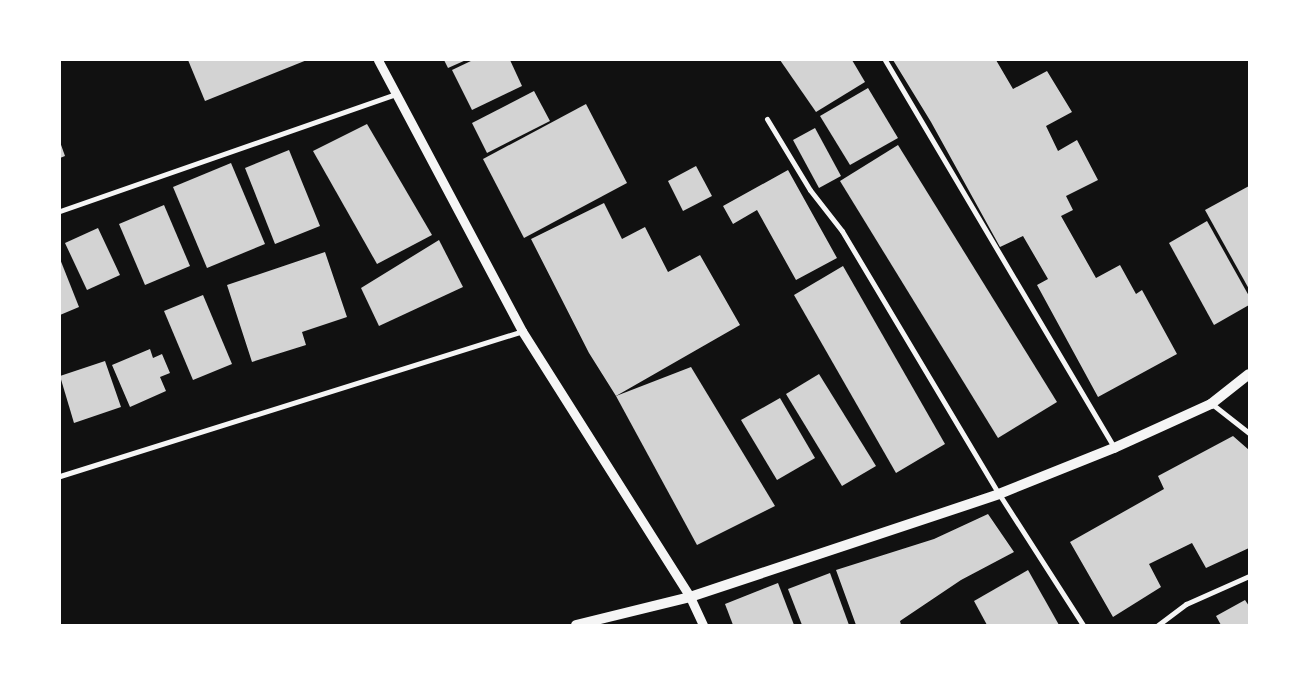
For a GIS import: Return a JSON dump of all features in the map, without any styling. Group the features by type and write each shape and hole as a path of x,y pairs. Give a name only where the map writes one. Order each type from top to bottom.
{"main road":[{"path":"576,625 690,597 999,494 1114,448 1211,404 1249,374"}],"street":[{"path":"378,60 522,331 690,597 703,625"},
{"path":"885,60 1114,448"},
{"path":"60,211 397,94"},
{"path":"767,119 810,190 842,231 999,494 1083,625"},
{"path":"60,476 522,331"},
{"path":"1211,404 1249,433"},
{"path":"1158,625 1186,604 1249,576"}],"building":[{"path":"188,60 307,60 205,101"},
{"path":"444,60 466,60 448,68"},
{"path":"473,60 510,60 522,86 472,110 452,70"},
{"path":"780,60 852,60 865,82 816,112"},
{"path":"893,60 996,60 1013,89 1047,71 1072,112 1046,126 1058,151 1077,140 1098,180 1066,196 1073,210 1061,216 1096,278 1120,265 1136,294 1142,290 1177,354 1098,397 1037,285 1048,279 1023,236 1000,247 931,122"},
{"path":"868,88 898,138 850,165 820,116"},
{"path":"534,91 550,121 487,153 472,123"},
{"path":"586,104 627,183 524,238 483,159"},
{"path":"367,124 432,235 377,264 313,151"},
{"path":"815,128 841,176 819,188 793,140"},
{"path":"60,142 65,156 60,158"},
{"path":"898,145 1057,402 998,438 840,181"},
{"path":"289,150 320,226 275,244 245,168"},
{"path":"231,163 265,244 207,268 173,187"},
{"path":"696,166 712,196 683,211 668,181"},
{"path":"788,170 837,258 796,280 757,210 733,224 723,206"},
{"path":"1249,186 1249,289 1205,210"},
{"path":"604,203 622,239 645,227 668,272 700,255 740,325 616,396 589,353 531,239"},
{"path":"164,205 190,266 145,285 119,224"},
{"path":"1207,221 1249,296 1249,305 1214,325 1169,243"},
{"path":"98,228 120,275 87,290 65,243"},
{"path":"439,240 463,287 379,326 361,288"},
{"path":"325,252 347,317 302,332 306,345 252,362 227,285"},
{"path":"60,259 79,307 60,315"},
{"path":"843,266 945,444 896,473 794,295"},
{"path":"203,295 232,364 193,380 164,311"},
{"path":"150,349 153,358 162,354 170,373 160,377 166,391 130,407 112,365"},
{"path":"105,361 121,407 74,423 60,376"},
{"path":"691,367 775,506 697,545 616,396"},
{"path":"819,374 876,466 842,486 786,394"},
{"path":"780,398 815,458 777,480 741,420"},
{"path":"1233,436 1249,450 1249,548 1206,568 1192,543 1149,564 1161,587 1113,617 1070,542 1164,489 1158,476"},
{"path":"988,514 1014,552 961,580 900,621 901,625 856,625 836,570 934,539"},
{"path":"1028,570 1059,625 987,625 974,601"},
{"path":"830,573 849,625 802,625 788,589"},
{"path":"778,583 794,625 733,625 725,604"},
{"path":"1245,600 1249,606 1249,625 1221,625 1216,616"}]}
